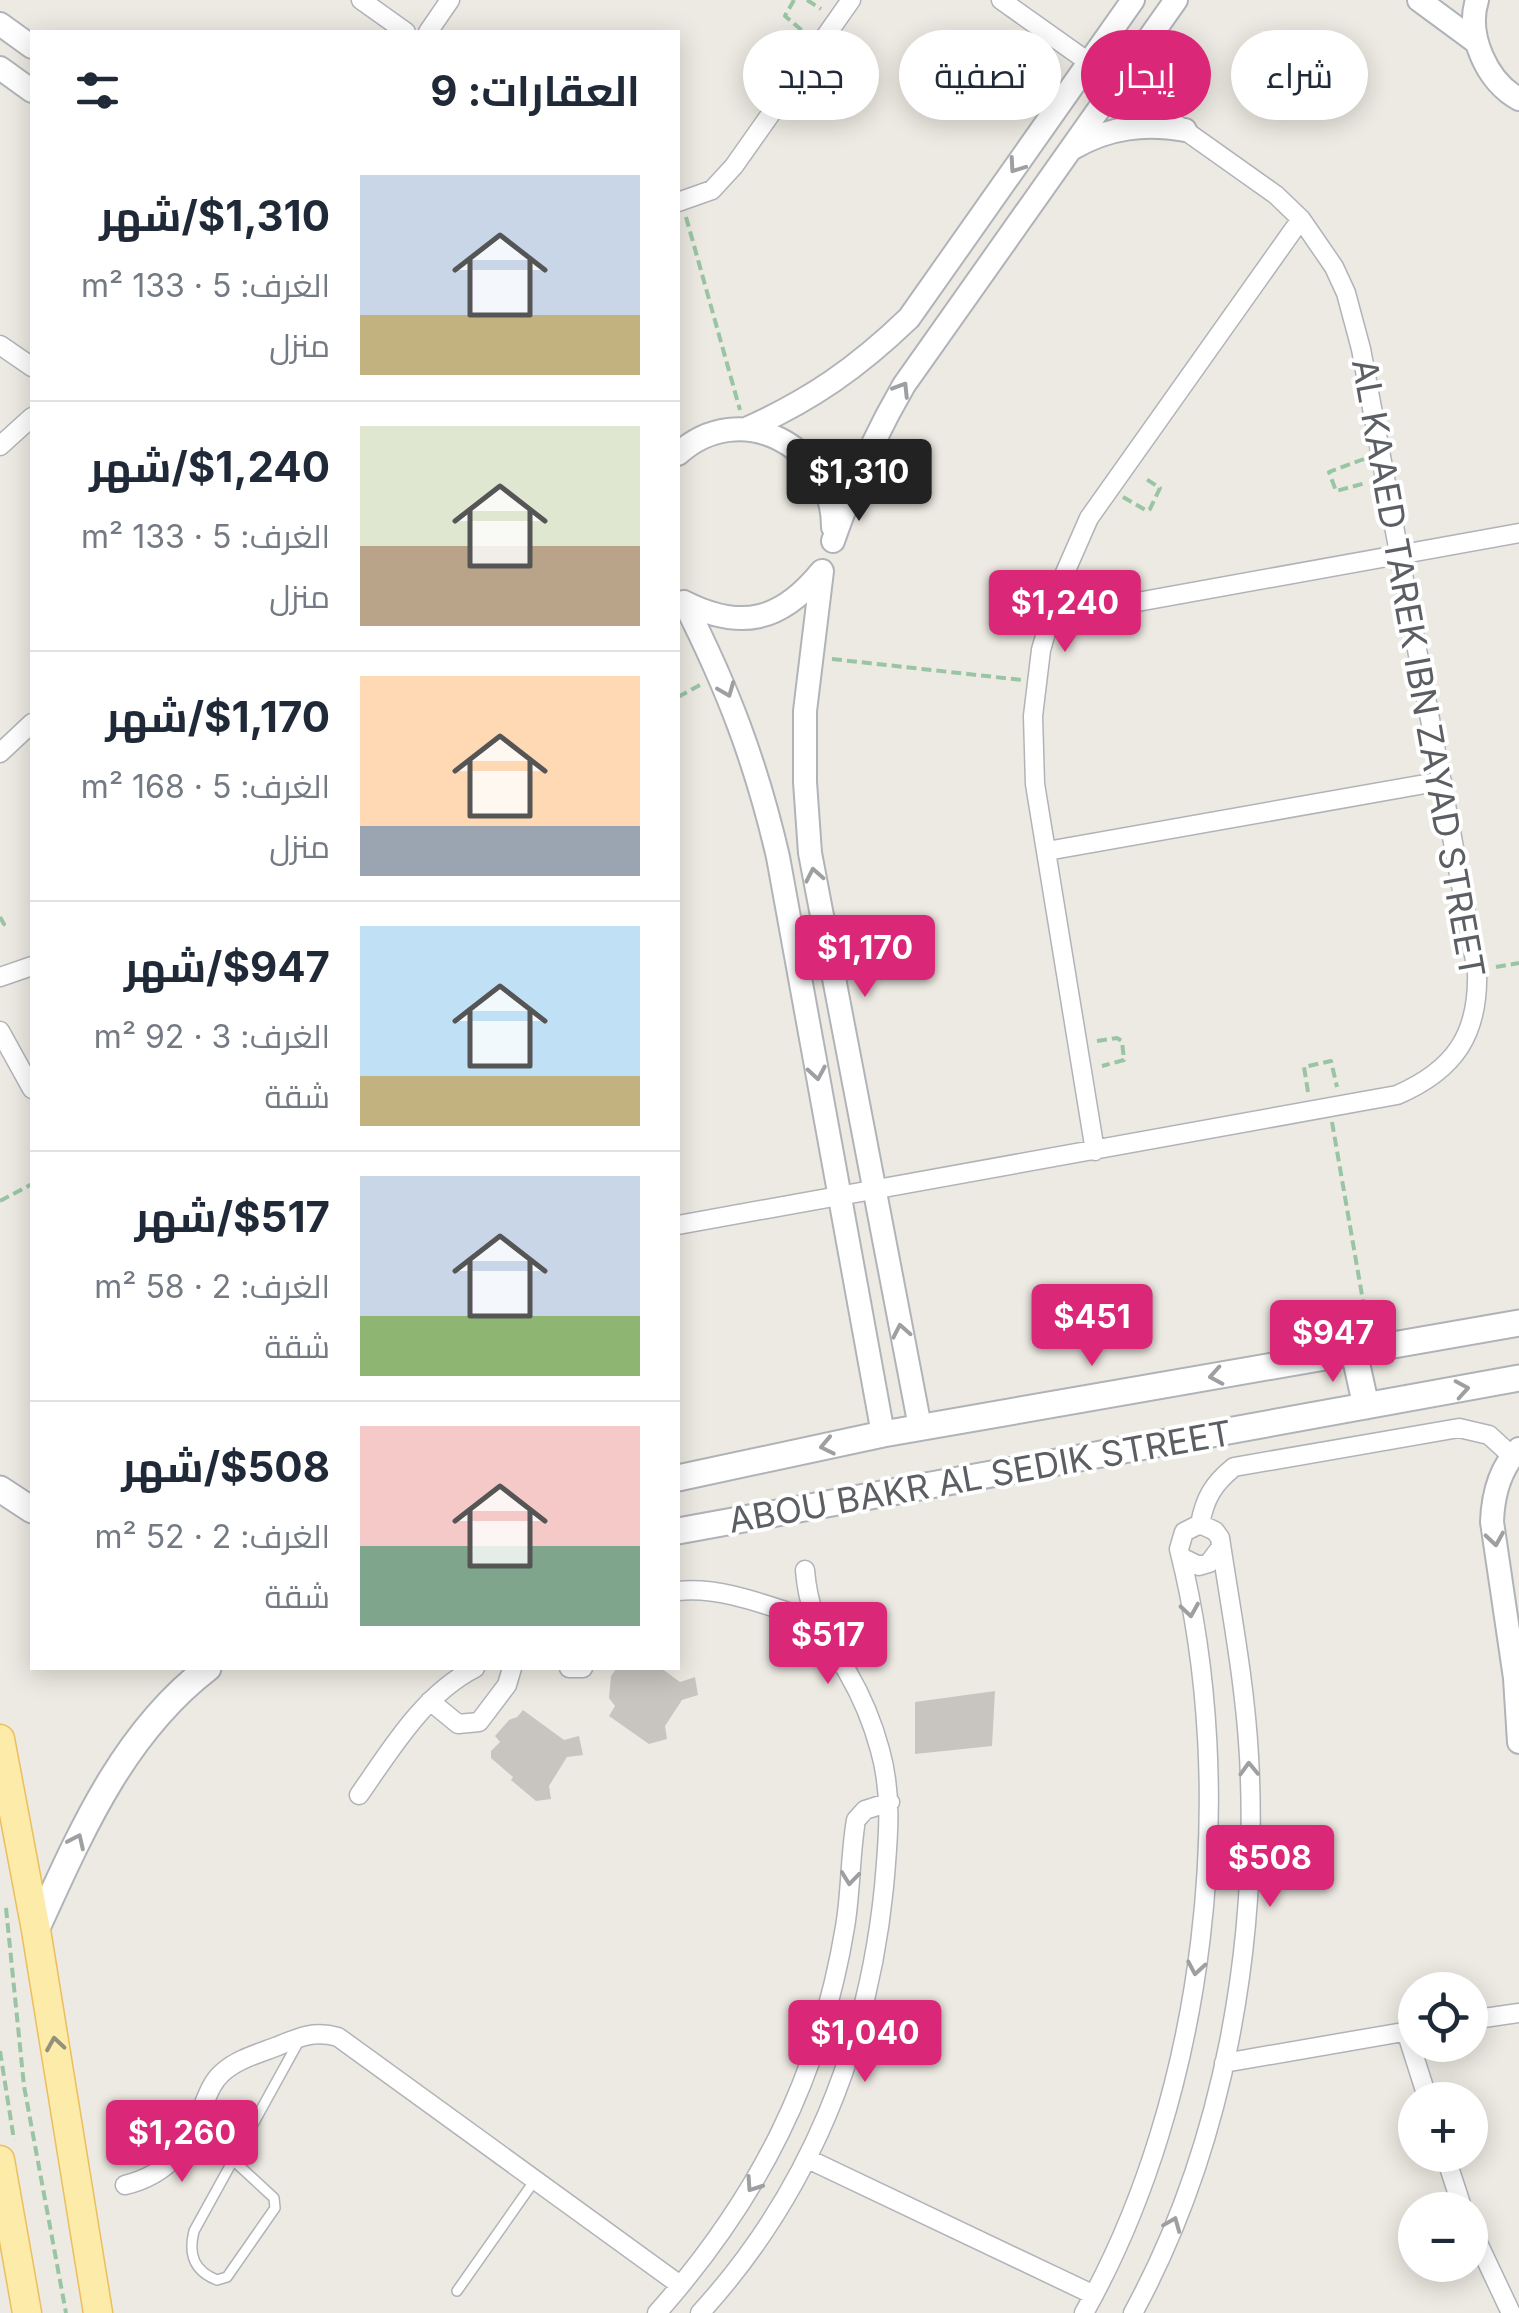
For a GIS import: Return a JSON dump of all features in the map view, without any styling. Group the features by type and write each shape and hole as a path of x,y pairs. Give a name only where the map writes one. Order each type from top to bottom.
{"main road":[{"name":"ABOU BAKR AL SEDIK STREET","path":"680,1478 882,1434 1518,1323"},
{"path":"1363,1351 1366,1406"},
{"name":"ABOU BAKR AL SEDIK STREET","path":"680,1531 1519,1378"},
{"path":"0,1489 30,1509"},
{"path":"36,1930 87,1820 121,1762 164,1710 206,1670"},
{"path":"0,1740 36,1930 98,2313"},
{"path":"0,2160 27,2313"}],"street":[{"path":"361,0 403,30"},
{"path":"429,30 450,0"},
{"path":"830,30 851,0"},
{"name":"AL KAAED TAREK IBN ZAYAD STREET","path":"1001,0 1081,56"},
{"path":"1112,30 1133,0"},
{"path":"1155,30 1176,0"},
{"path":"1418,0 1476,42"},
{"path":"1477,0 1476,42 1489,70 1516,100"},
{"path":"0,24 30,46"},
{"path":"0,68 30,90"},
{"path":"680,430 746,429 834,383 874,352 908,318 1081,75"},
{"path":"680,202 712,190 766,120"},
{"path":"920,1427 810,853 805,782 810,656 822,571 867,452 904,384 1091,120"},
{"name":"AL KAAED TAREK IBN ZAYAD STREET","path":"680,1224 1397,1095 1422,1085 1443,1069 1472,1024 1478,998 1477,970 1381,454 1346,293 1334,267 1301,220 1276,195 1171,120"},
{"path":"1070,150 1101,134 1134,126 1185,130"},
{"path":"1095,1150 1033,750 1036,682 1049,618 1073,550 1110,489 1301,220"},
{"path":"0,345 30,366"},
{"path":"0,446 30,419"},
{"path":"746,429 777,437 804,454 823,479 833,509 833,541"},
{"path":"680,452 716,432"},
{"path":"1049,618 1519,533"},
{"path":"681,599 713,616 744,620 775,612 802,596 822,571"},
{"path":"681,599 720,674 764,794 882,1434"},
{"path":"0,752 30,725"},
{"path":"1047,851 1442,782"},
{"path":"0,977 30,967"},
{"path":"0,1031 30,1085"},
{"path":"1200,1524 1204,1499 1216,1481 1234,1467 1458,1428 1490,1436 1516,1453 1493,1498 1492,1522 1515,1678 1519,1742"},
{"path":"1133,2313 1192,2177 1224,2062 1242,1961 1250,1859 1249,1757 1242,1679 1221,1548 1215,1531 1200,1524"},
{"path":"1084,2313 1158,2141 1185,2036 1200,1946 1208,1855 1208,1763 1202,1682 1180,1540 1184,1532 1200,1524"},
{"path":"1181,1557 1199,1566 1209,1564 1221,1548"},
{"path":"700,2313 761,2238 808,2158 859,2031 878,1946 890,1802 881,1753 868,1712 816,1622 808,1598 806,1570"},
{"path":"680,1590 745,1599 816,1622"},
{"path":"358,1795 404,1730 430,1701 473,1670"},
{"path":"430,1701 458,1724 479,1722 507,1685 511,1670"},
{"path":"657,2313 708,2252 765,2168 794,2106 821,2032 846,1926 856,1820 865,1810 890,1802"},
{"path":"1488,2017 1519,2013"},
{"path":"1224,2062 1398,2032"},
{"path":"124,2186 147,2180 174,2159 195,2126 213,2082 223,2071 314,2033 338,2038 680,2285"},
{"path":"794,2106 807,2094 818,2095 826,2102 826,2120"},
{"path":"794,2106 802,2129 812,2131 826,2120"},
{"path":"808,2158 1094,2295"},
{"path":"1488,2264 1511,2313"}],"lane":[{"path":"234,2161 274,2198 276,2208 231,2272 217,2280 198,2268 191,2244 194,2231 302,2036"},
{"path":"457,2291 535,2180"}],"path":[{"path":"794,0 784,16 802,30"},
{"path":"680,202 746,429"},
{"path":"1381,454 1329,472 1336,492 1385,478"},
{"path":"1110,489 1144,509 1150,508 1160,488 1126,466"},
{"path":"810,656 1036,682"},
{"path":"0,917 4,924 0,928"},
{"path":"1477,970 1519,963"},
{"path":"1078,1044 1120,1038 1125,1058 1122,1062 1082,1069"},
{"path":"1327,1108 1304,1067 1330,1061 1327,1108 1363,1351"},
{"path":"0,1201 30,1185"},
{"path":"6,1908 24,2086 66,2313"}],"building":[{"path":"616,1670 664,1670 680,1682 695,1677 698,1695 682,1700 665,1726 667,1739 649,1744 609,1716 615,1706 609,1698 611,1676"},
{"path":"995,1691 992,1746 915,1754 915,1702"},
{"path":"523,1710 564,1740 579,1736 583,1755 567,1757 549,1786 551,1799 536,1801 491,1758 491,1751 500,1742 495,1736"}]}
